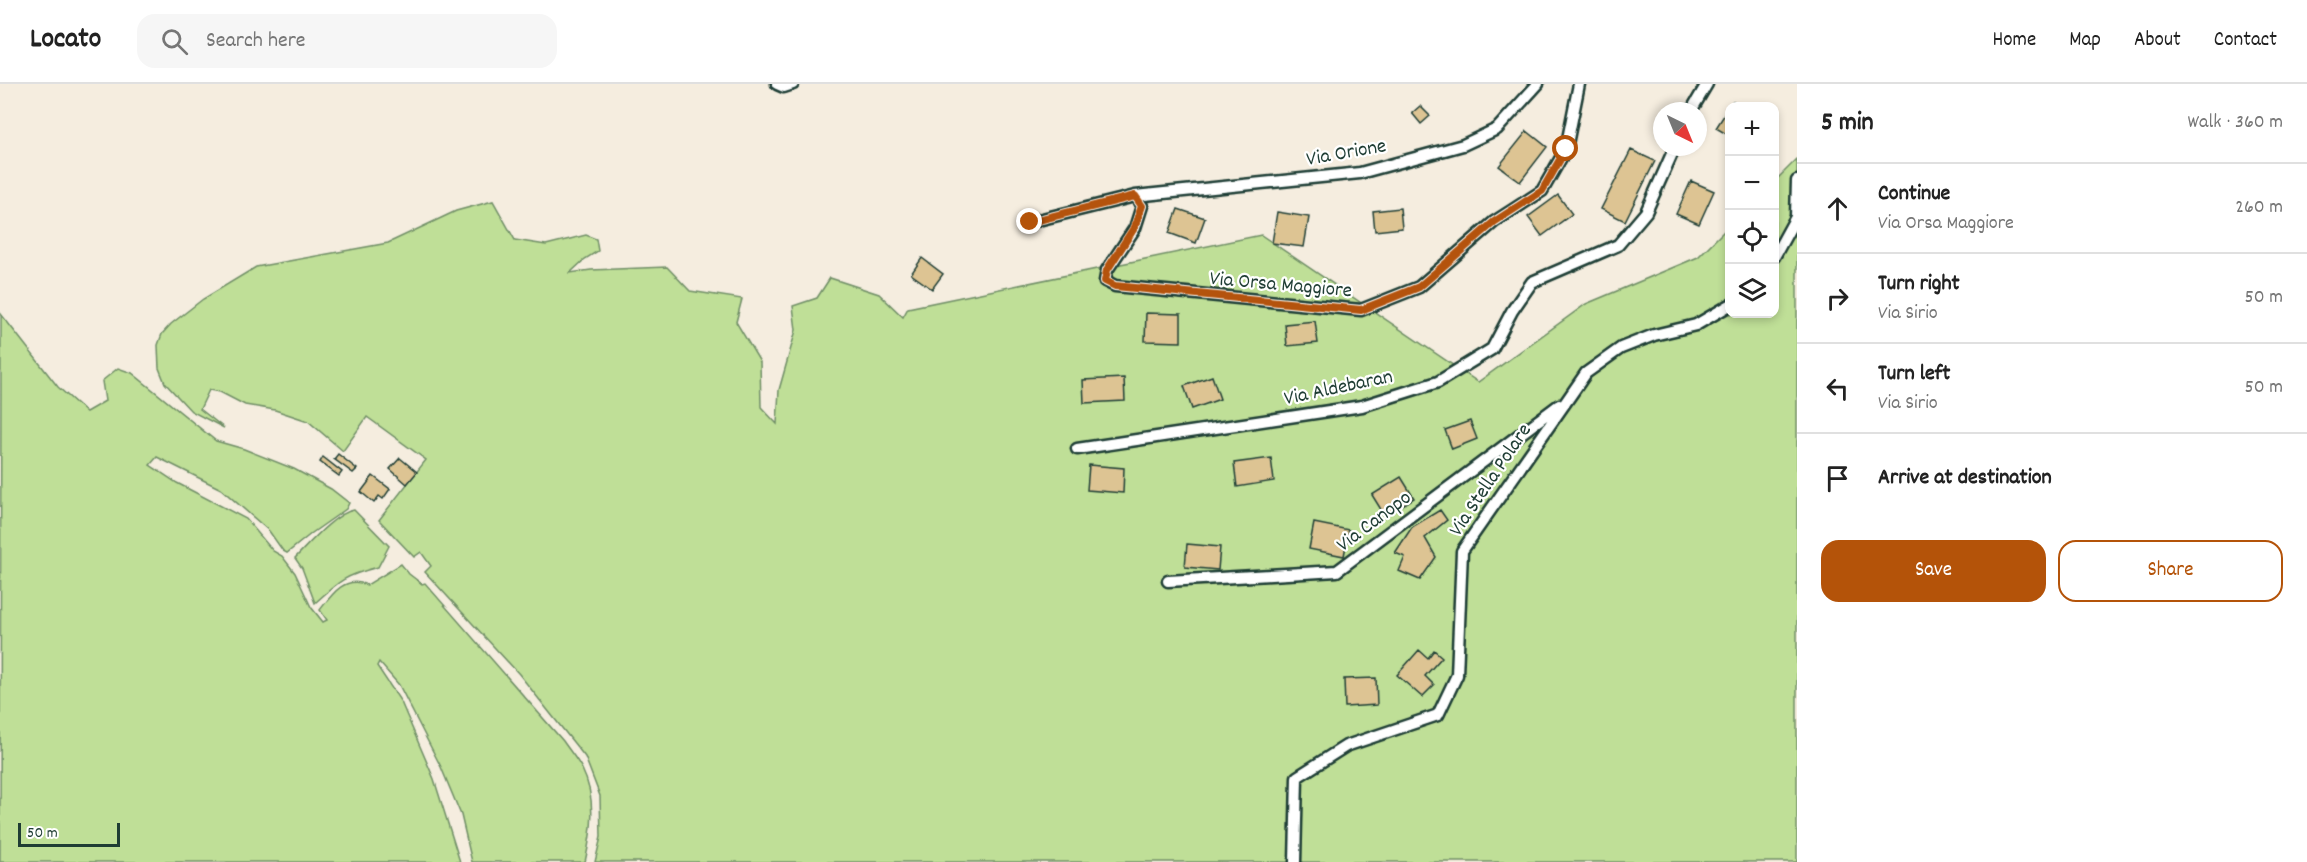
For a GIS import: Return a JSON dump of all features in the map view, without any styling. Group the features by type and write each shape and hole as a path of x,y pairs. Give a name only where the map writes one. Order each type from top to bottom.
{"street":[{"path":"777,84 784,87 793,84"},
{"name":"Via Orione","path":"1030,222 1135,196 1360,172 1463,145 1497,129 1538,84"},
{"name":"Via Orsa Maggiore","path":"1135,196 1142,206 1134,228 1107,270 1105,281 1115,286 1361,310 1419,287 1494,222 1542,191 1566,149 1579,84"},
{"path":"1696,102 1707,84"},
{"name":"Via Aldebaran","path":"1077,449 1362,406 1438,382 1492,349 1512,311 1532,282 1618,245 1646,212 1671,156"},
{"path":"1779,248 1796,217 1797,181"},
{"name":"Via Stella Polare","path":"1295,862 1297,777 1346,746 1438,715 1457,675 1462,551 1586,373 1621,348 1654,335 1696,324 1725,308"},
{"name":"Via Canopo","path":"1167,581 1337,571 1568,399"}],"green space":[{"path":"1797,159 1797,862 595,862 601,837 600,796 585,757 519,674 425,572 431,566 421,552 414,557 379,520 426,460 367,417 343,451 308,421 275,410 245,405 220,392 209,390 200,409 224,428 191,411 165,383 159,368 158,345 162,334 171,324 203,299 256,267 388,243 456,211 493,201 515,240 546,245 586,235 596,239 598,251 570,273 667,267 690,291 742,299 736,322 760,362 761,407 777,424 779,390 796,330 793,306 817,298 830,278 879,294 903,317 908,308 1261,235 1478,382 1586,304 1698,257 1725,230 1725,318 1779,318 1779,177"},
{"path":"1,314 58,387 86,412 105,401 102,381 118,368 132,373 216,441 244,449 294,469 331,489 349,503 346,509 287,553 283,551 269,531 221,489 157,457 150,465 177,483 246,519 295,573 311,607 323,622 327,620 320,610 334,592 346,584 352,582 367,585 401,564 409,574 422,584 425,583 563,741 580,765 590,792 592,815 585,862 472,862 461,815 441,767 399,685 379,662 377,666 401,702 434,779 460,862 0,862"},
{"path":"354,510 389,546 378,567 343,580 315,603 302,568 295,558 331,523"}],"building":[{"path":"1420,106 1430,116 1421,124 1412,113"},
{"path":"1725,114 1725,133 1716,128"},
{"path":"1527,131 1547,147 1520,182 1499,166"},
{"path":"1631,150 1655,161 1625,221 1601,209"},
{"path":"1691,181 1714,191 1699,224 1676,214"},
{"path":"1558,195 1572,214 1542,236 1528,217"},
{"path":"1400,208 1402,228 1375,231 1373,211"},
{"path":"1178,209 1205,218 1196,243 1169,233"},
{"path":"1277,212 1309,217 1304,247 1272,243"},
{"path":"922,258 943,274 932,289 911,274"},
{"path":"1146,313 1181,314 1181,342 1145,341"},
{"path":"1315,321 1318,343 1287,346 1285,324"},
{"path":"1212,376 1220,399 1192,409 1184,386"},
{"path":"1124,378 1125,401 1084,403 1083,380"},
{"path":"1470,421 1477,439 1452,449 1445,430"},
{"path":"338,454 357,469 353,473 334,459"},
{"path":"323,457 342,472 339,476 320,462"},
{"path":"400,458 417,472 407,484 390,469"},
{"path":"1271,458 1274,481 1237,487 1234,463"},
{"path":"1089,465 1124,468 1123,493 1087,490"},
{"path":"373,476 390,489 383,499 379,496 374,503 361,492"},
{"path":"1401,477 1414,498 1385,516 1372,495"},
{"path":"1440,510 1447,520 1425,538 1436,557 1420,580 1399,571 1405,557 1395,553 1412,527"},
{"path":"1314,523 1349,530 1344,556 1309,549"},
{"path":"1187,544 1220,547 1218,570 1185,567"},
{"path":"1419,650 1428,658 1434,650 1442,657 1425,676 1434,685 1422,697 1397,675"},
{"path":"1376,678 1377,705 1345,707 1344,679"}],"route":[{"path":"1030,222 1135,196 1142,206 1134,228 1107,270 1105,281 1115,286 1361,310 1419,287 1494,222 1542,191 1566,149"}]}
